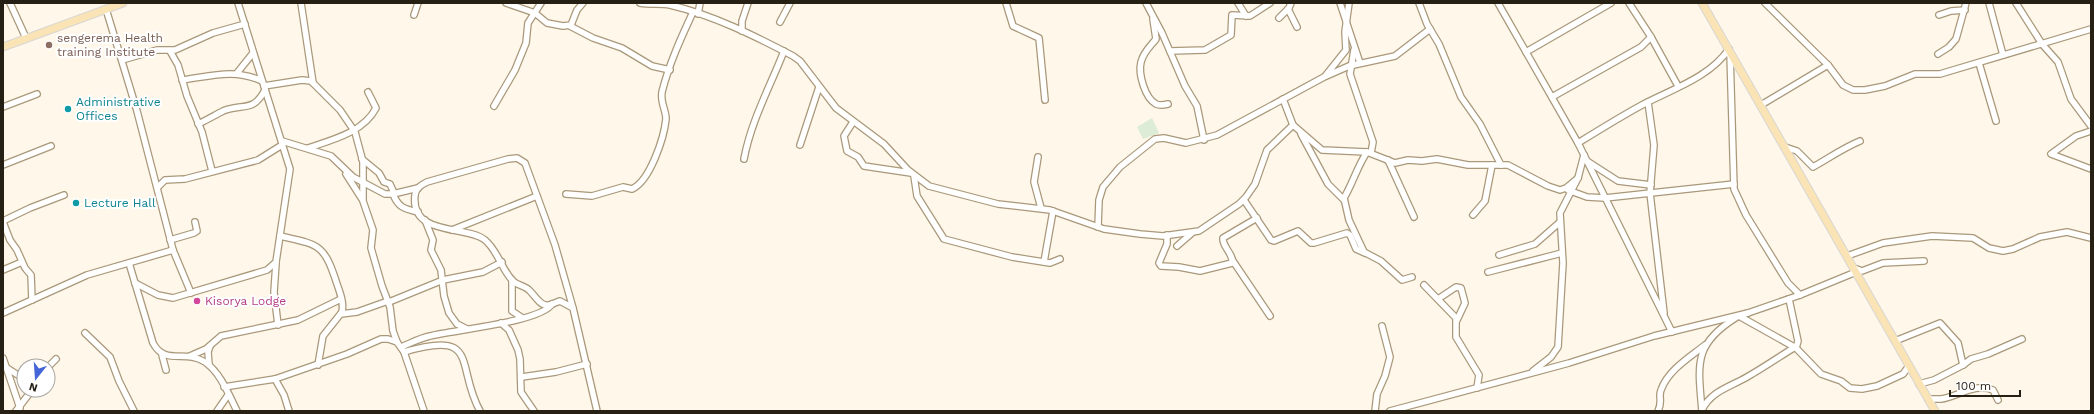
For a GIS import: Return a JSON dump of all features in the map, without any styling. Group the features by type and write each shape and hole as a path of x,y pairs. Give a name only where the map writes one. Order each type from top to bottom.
{"main road":[{"path":"3,47 123,3"},
{"path":"1702,3 1786,147 1935,411"}],"street":[{"path":"10,3 26,38"},
{"path":"238,3 290,169 274,287 278,325"},
{"path":"302,3 313,83"},
{"path":"414,15 418,3"},
{"path":"506,3 535,13 547,23 570,26 593,38 622,48 652,66 670,70"},
{"path":"494,106 515,70 526,43 528,23 541,3"},
{"path":"570,26 583,3"},
{"path":"640,3 665,4 696,13 742,31 784,51 800,61 819,88 836,108 884,144 913,175 929,186 998,204 1041,208 1098,228 1140,234 1167,235 1192,233 1205,228 1244,200 1255,184 1267,150 1293,125"},
{"path":"566,194 592,196 623,187 632,189 640,185 654,160 666,120 662,97 670,70 680,40 696,13 700,3"},
{"path":"742,31 742,21 748,3"},
{"path":"780,22 790,3"},
{"path":"1006,3 1013,26 1039,38 1045,100"},
{"path":"1146,3 1170,51 1185,86 1198,106 1204,140"},
{"path":"1238,3 1246,16"},
{"path":"1170,51 1208,49 1231,35 1232,15 1252,16 1270,3"},
{"path":"1279,18 1288,9 1291,3"},
{"path":"1340,3 1354,50 1360,63"},
{"path":"1324,77 1346,50 1346,24 1350,3"},
{"path":"1419,3 1430,29 1439,44 1461,97 1480,124 1501,165"},
{"path":"1526,52 1612,3"},
{"path":"1629,3 1651,37 1678,86"},
{"path":"1765,3 1828,65 1843,84 1857,90 1885,86 1915,74 1938,75 2091,29"},
{"path":"1938,54 1952,45 1965,10 1966,3"},
{"path":"1989,3 2003,55"},
{"path":"2016,3 2042,44 2058,62 2071,99 2091,126"},
{"path":"1500,4 1578,143 1672,332"},
{"path":"106,9 158,187 170,240 191,293"},
{"path":"1288,9 1297,27"},
{"path":"1939,15 1951,11 1965,10"},
{"path":"1151,13 1156,37 1145,52 1141,70 1145,89 1154,102 1158,105 1168,104"},
{"path":"122,60 157,50 170,51 213,33 245,24"},
{"path":"1098,228 1101,192 1116,171 1131,157 1158,138 1181,143 1204,140 1243,122 1324,77 1360,63 1395,56 1430,29"},
{"path":"1552,96 1641,48 1651,37"},
{"path":"1354,50 1350,66 1352,82 1374,144 1369,153 1358,166 1344,200 1348,220 1366,254"},
{"path":"1578,143 1648,102 1710,70 1730,50"},
{"path":"1730,50 1735,193 1788,283 1800,295"},
{"path":"170,51 178,65 212,171"},
{"path":"744,159 759,111 784,51"},
{"path":"237,73 254,53"},
{"path":"1979,63 1996,121"},
{"path":"1761,105 1828,65"},
{"path":"182,80 237,73 264,86 302,80 313,83 340,110 354,130 362,159 363,201"},
{"path":"198,124 223,112 253,104 260,99 264,86"},
{"path":"800,145 819,88"},
{"path":"308,148 354,130 365,121 376,108 368,92"},
{"path":"3,107 37,94"},
{"path":"1284,99 1293,125 1322,150 1369,153 1397,163 1408,160 1422,161 1437,159 1468,166 1512,166 1555,189 1568,190 1587,197 1605,198 1734,184"},
{"path":"1648,102 1654,145 1650,194 1665,317"},
{"path":"853,122 844,136 847,152 858,157 864,166 913,175"},
{"path":"1299,131 1328,184 1344,200"},
{"path":"2091,131 2076,136 2051,154 2091,169"},
{"path":"1786,147 1797,151 1812,167 1827,160 1840,149 1860,140"},
{"path":"158,187 165,180 185,179 258,160 282,143 308,148 331,156 342,168 363,201 373,230 371,248 388,301 393,331 401,347 424,411"},
{"path":"3,165 51,146"},
{"path":"1529,374 1551,357 1557,350 1563,263 1560,222 1561,209 1568,190 1578,178 1584,155"},
{"path":"1038,157 1034,182 1041,208"},
{"path":"342,168 380,192 393,194 418,188 427,182 517,158 525,163 555,245 573,308 597,411"},
{"path":"362,159 379,173 384,182 390,184 396,203 401,208 418,212"},
{"path":"1388,160 1414,217"},
{"path":"1587,161 1618,180 1651,185"},
{"path":"1473,215 1485,201 1492,165"},
{"path":"913,175 917,196 944,239 1005,256 1044,262 1060,260"},
{"path":"418,188 415,204 433,240 432,250 444,280 444,296 449,313 457,324 469,330"},
{"path":"32,300 31,275 10,240 3,222 30,208 64,195"},
{"path":"452,231 537,196"},
{"path":"1244,200 1272,241 1296,231 1302,233 1312,243 1347,232 1350,235 1356,249 1381,261 1402,280 1412,277"},
{"path":"1044,262 1053,211"},
{"path":"1257,218 1223,238 1223,242 1233,261 1270,316"},
{"path":"424,220 452,231 482,238 494,249 512,280 527,288 542,304 547,306 552,303 562,301 573,308"},
{"path":"170,240 194,233 196,230 195,222"},
{"path":"1499,255 1535,244 1560,222"},
{"path":"1847,256 1883,242 1932,236 1973,238 1989,248 2003,251 2013,249 2040,238 2067,232 2091,238"},
{"path":"1177,246 1192,233"},
{"path":"1167,235 1167,244 1159,263 1163,267 1179,267 1200,271 1225,266 1233,261"},
{"path":"280,236 308,242 322,250 332,270 341,299 343,308 341,314 323,336 318,365"},
{"path":"3,313 86,275 129,264 173,250"},
{"path":"1488,272 1562,253"},
{"path":"135,284 165,298 173,298 267,270 274,266 277,259"},
{"path":"1658,411 1662,402 1660,390 1666,380 1682,363 1707,343 1720,330 1739,316 1800,295 1855,270 1862,272 1883,263 1924,261"},
{"path":"3,270 22,262"},
{"path":"341,314 357,312 444,280 483,272 502,262"},
{"path":"129,264 157,352 162,355 190,356 209,365"},
{"path":"512,280 512,310 521,317"},
{"path":"1424,285 1454,315 1457,320"},
{"path":"1438,299 1456,287 1461,288 1465,303 1457,320 1456,337 1479,375 1477,388"},
{"path":"190,356 206,349 221,336 278,325 306,317 341,299"},
{"path":"1702,411 1707,401 1715,394 1796,347 1798,341 1789,299"},
{"path":"401,347 431,336 501,323 546,310 552,303"},
{"path":"1390,411 1529,374 1672,332 1748,313"},
{"path":"1739,316 1796,347 1821,374 1841,381 1854,389 1873,388 1897,378 1904,374 1909,366"},
{"path":"1895,341 1940,322 1958,343 1963,366"},
{"path":"501,323 509,330 518,350 522,377 521,392 534,411"},
{"path":"1375,411 1377,394 1385,376 1390,357 1382,326"},
{"path":"85,333 110,357 119,381 134,411"},
{"path":"224,387 275,379 318,365 381,339 388,338 401,347 436,344 447,345 459,352 465,360 473,393 480,411"},
{"path":"1919,384 1934,380 1963,366 1972,359 1988,354 2022,338"},
{"path":"1702,411 1699,368 1701,356 1707,343"},
{"path":"210,345 208,352 209,365 224,387 237,411"},
{"path":"162,355 166,370"},
{"path":"5,363 16,372"},
{"path":"5,363 18,409"},
{"path":"522,377 556,372 586,364"},
{"path":"275,379 284,394 289,411"},
{"path":"1928,399 1941,399 1976,388 1985,388 1993,390 1998,400"},
{"path":"217,411 228,394"},
{"path":"18,409 26,398"}],"green space":[{"path":"1152,118 1159,133 1143,139 1137,127"}],"place":[{"name":"sengerema Health training Institute","path":"49,45"},
{"name":"Administrative Offices","path":"68,109"},
{"name":"Lecture Hall","path":"76,203"},
{"name":"Kisorya Lodge","path":"197,301"}]}
